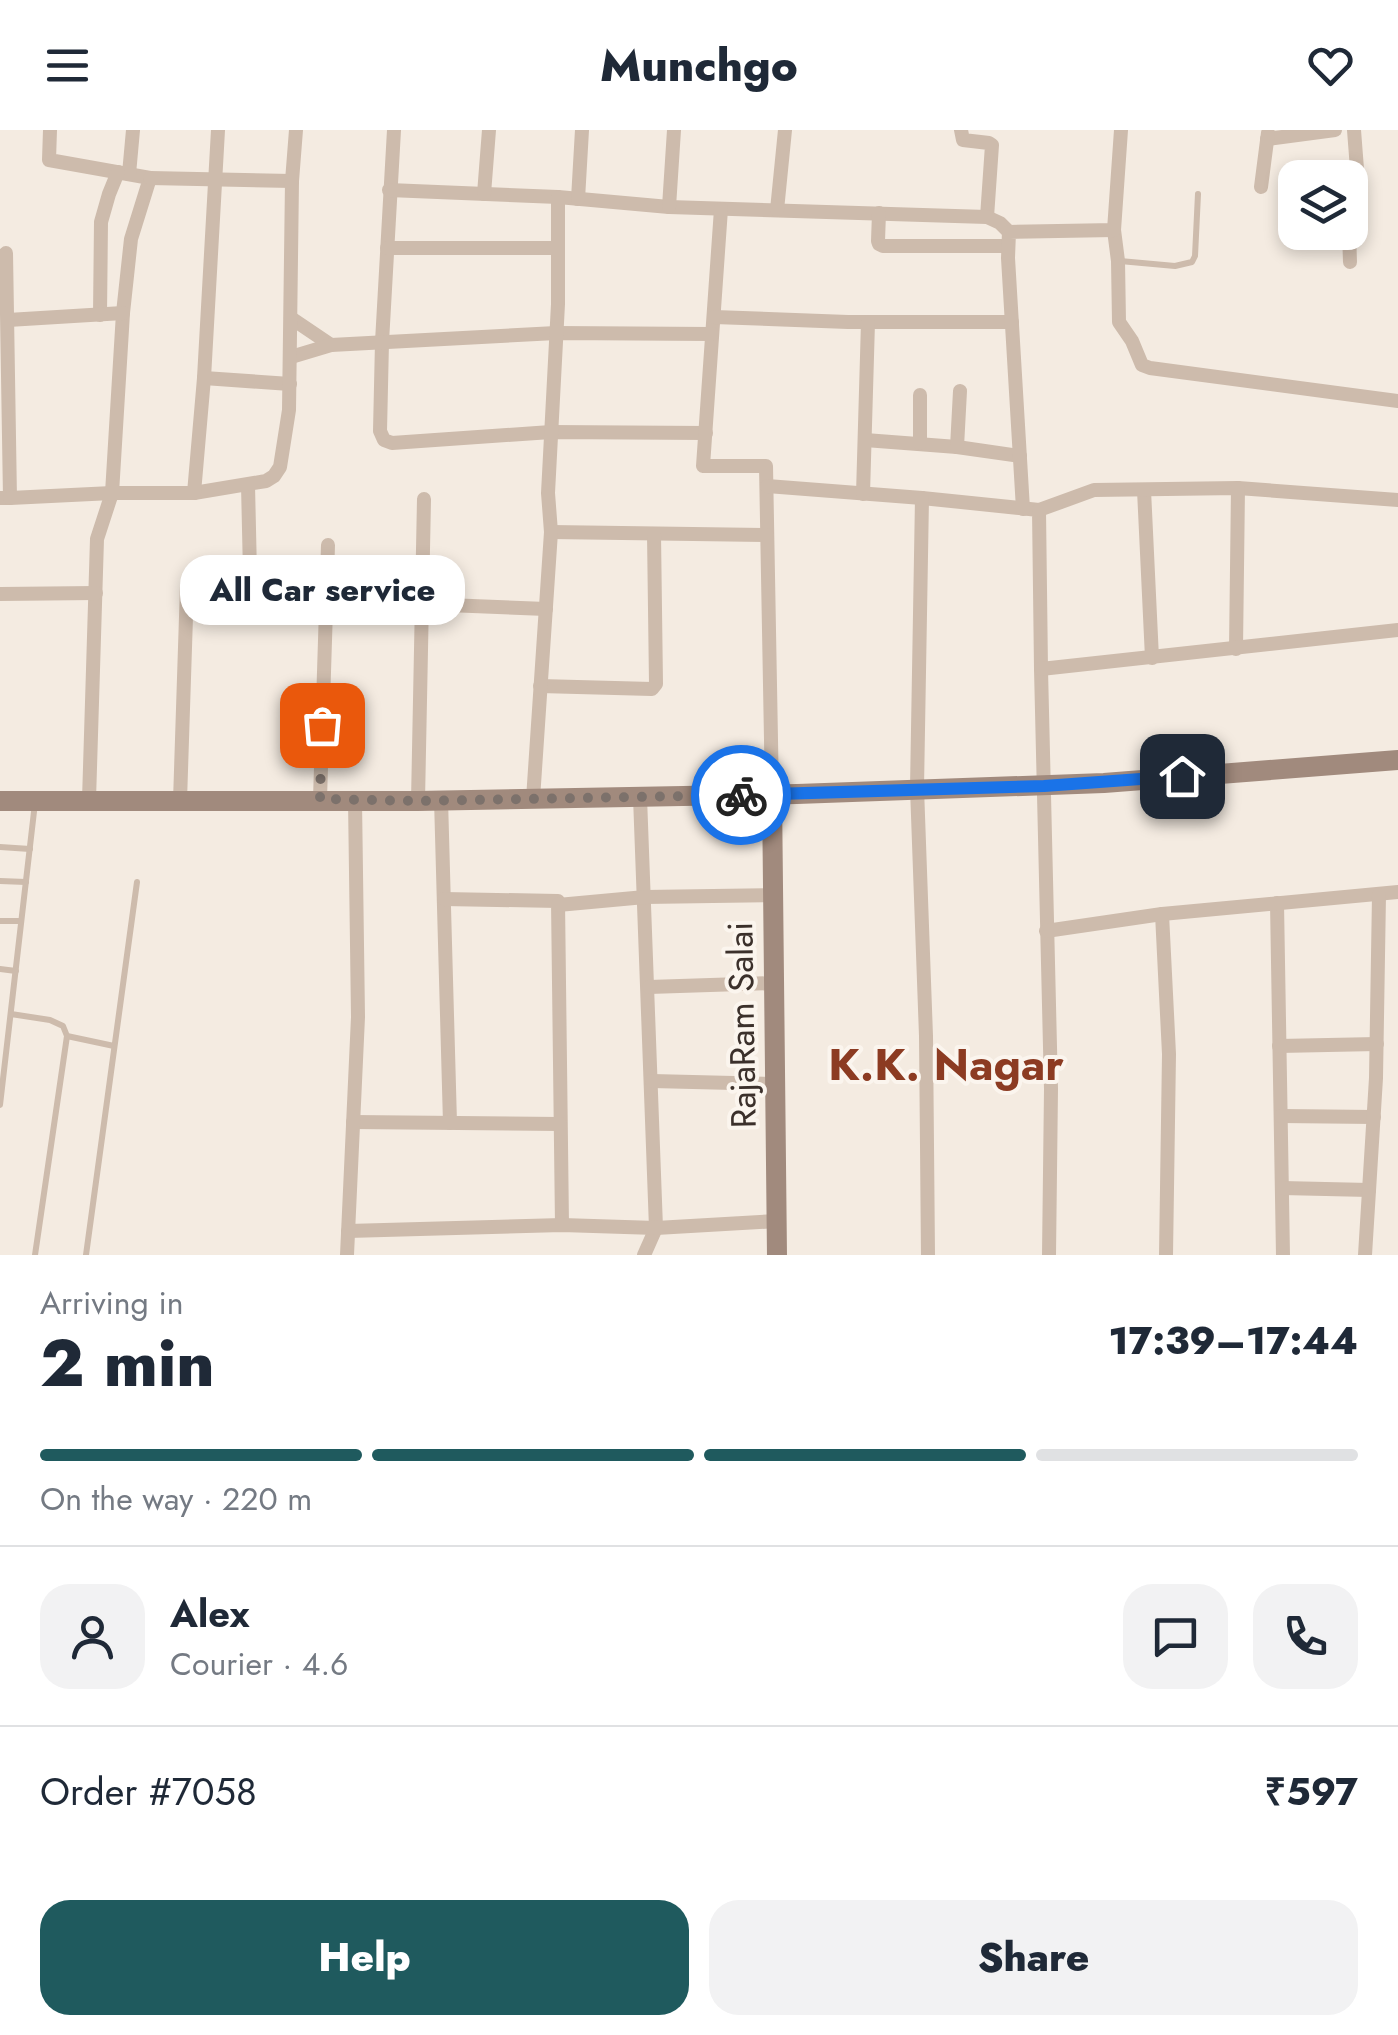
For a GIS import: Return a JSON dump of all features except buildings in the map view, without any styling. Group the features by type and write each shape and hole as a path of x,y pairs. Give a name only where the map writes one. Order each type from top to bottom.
{"main road":[{"path":"0,801 418,801 772,794 1044,786 1398,760"},
{"name":"RajaRam Salai","path":"772,794 777,1255"}],"street":[{"path":"50,130 49,160 150,178 292,181"},
{"path":"100,314 101,222 108,194 124,173 132,130"},
{"path":"194,493 218,130"},
{"path":"6,253 5,498 194,493 266,481 280,467 290,410 296,130"},
{"path":"394,130 382,342 380,431 384,440 551,432 706,433"},
{"path":"484,194 489,130"},
{"path":"578,199 582,130"},
{"path":"669,207 674,130"},
{"path":"778,210 785,130"},
{"path":"961,130 964,140 992,145 987,217"},
{"path":"1121,130 1114,230 1119,322 1142,365 1398,401"},
{"path":"1261,187 1268,134 1335,130"},
{"path":"1354,130 1356,160"},
{"path":"89,800 96,539 112,493 130,239 150,178"},
{"path":"390,190 558,197 669,207 987,217 1000,223 1008,239 1020,456 1032,510 1041,668 1051,1090 1049,1255"},
{"path":"533,799 544,683 551,532 548,494 558,197"},
{"path":"721,209 704,466 766,466 788,488"},
{"path":"879,213 878,241 883,246 1114,230"},
{"path":"387,248 558,248"},
{"path":"1350,250 1350,262"},
{"path":"8,320 123,313"},
{"path":"714,317 1012,322"},
{"path":"290,318 331,345"},
{"path":"863,494 868,322"},
{"path":"290,357 331,345 556,332 712,334"},
{"path":"204,378 290,384"},
{"path":"958,446 960,390"},
{"path":"920,395 920,443"},
{"path":"864,440 958,446 1020,456"},
{"path":"766,466 772,794"},
{"path":"248,485 250,573"},
{"path":"767,486 1032,510 1094,490 1238,488 1398,500"},
{"path":"1236,649 1238,488"},
{"path":"1144,490 1152,658"},
{"path":"922,498 917,788 926,1036 928,1255"},
{"path":"418,801 424,499"},
{"path":"551,532 768,534"},
{"path":"544,683 652,689 656,684 654,534"},
{"path":"320,799 328,545"},
{"path":"180,801 187,586 194,577 250,573 327,575"},
{"path":"0,594 96,593"},
{"path":"422,604 546,609"},
{"path":"1041,668 1398,630"},
{"path":"640,797 656,1228 644,1255"},
{"path":"441,799 450,1123"},
{"path":"346,1255 358,1017 355,800"},
{"path":"1046,931 1162,914 1398,892"},
{"path":"558,906 645,897 773,895"},
{"path":"1364,1255 1374,1117 1379,895"},
{"path":"444,900 558,900 562,1225"},
{"path":"1277,903 1283,1255"},
{"path":"1162,914 1170,1054 1166,1255"},
{"path":"649,987 774,983"},
{"path":"1279,1046 1377,1044"},
{"path":"652,1081 776,1084"},
{"path":"1281,1116 1374,1117"},
{"path":"353,1122 560,1124"},
{"path":"1282,1188 1369,1190"},
{"path":"348,1232 562,1225 656,1228 777,1221"}],"lane":[{"path":"1118,261 1175,266 1192,262 1196,256 1198,194"},
{"path":"0,1105 35,800"},
{"path":"0,848 30,849"},
{"path":"0,881 26,882"},
{"path":"86,1255 136,882"},
{"path":"0,920 21,922"},
{"path":"0,969 16,970"},
{"path":"10,1014 50,1020 63,1026 67,1036 35,1255"},
{"path":"67,1036 114,1046"}],"way so far":[{"path":"322,725 320,799 741,795"}],"place":[{"name":"All Car service","path":"322,725"}],"district":[{"name":"K.K. Nagar","path":"946,1064"}],"route":[{"path":"741,795 1044,786 1182,776"}]}
